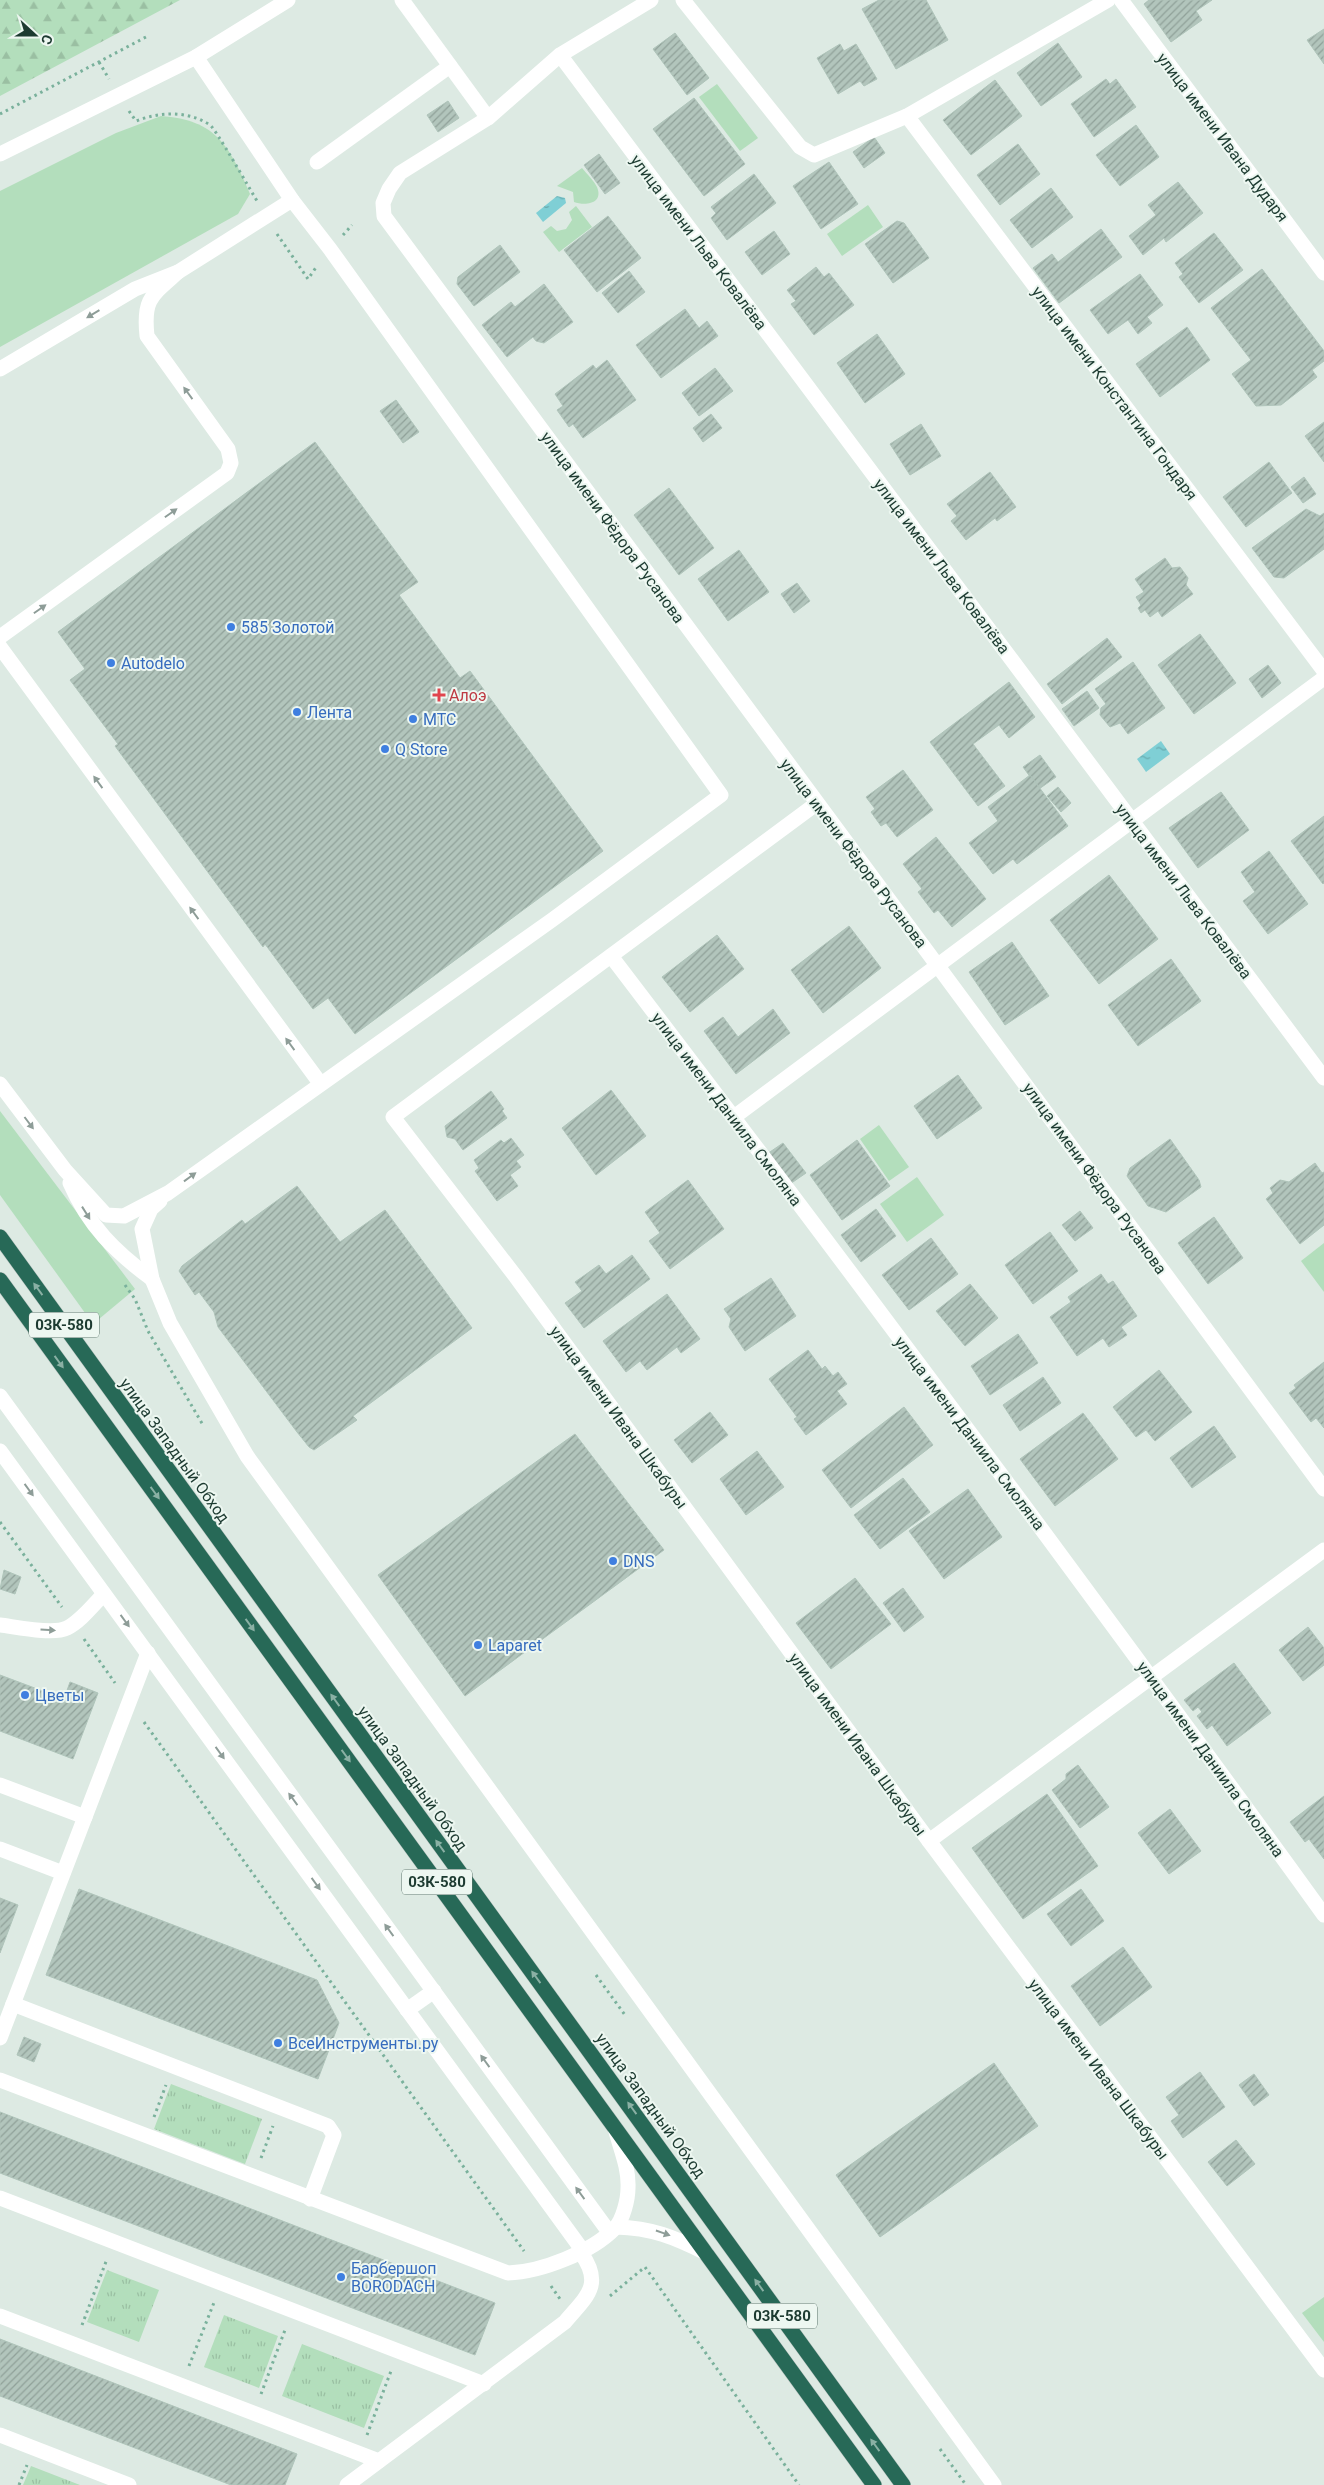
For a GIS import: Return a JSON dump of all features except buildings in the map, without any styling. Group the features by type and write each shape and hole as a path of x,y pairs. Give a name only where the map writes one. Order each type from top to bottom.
{"highway":[{"name":"улица Западный Обход","path":"0,1237 903,2485"},
{"name":"03К-580","path":"0,1280 874,2485"}],"street":[{"path":"0,154 196,57 288,0"},
{"path":"402,0 488,118 560,55 652,0"},
{"path":"683,0 800,147 814,154 907,116 1108,0"},
{"name":"улица имени Ивана Дударя","path":"1121,0 1324,273"},
{"name":"улица имени Льва Ковалёва","path":"560,55 1324,1078"},
{"path":"196,57 292,200 330,249 721,795 552,920 320,1083 168,1193 151,1209 142,1229 152,1279 170,1323 247,1456 994,2485"},
{"path":"317,162 450,66"},
{"name":"улица имени Константина Гондаря","path":"907,116 1324,671"},
{"name":"улица имени Фёдора Русанова","path":"488,118 400,173 389,189 383,203 384,216 816,804 937,964 1324,1489"},
{"path":"0,369 135,289 178,272 292,200"},
{"path":"0,637 227,473 231,463 228,449 147,336 145,316 150,299 178,272"},
{"path":"0,647 320,1083"},
{"path":"734,1117 937,964 1324,678"},
{"path":"610,956 816,804"},
{"name":"улица имени Даниила Смоляна","path":"610,956 734,1117 1151,1676 1324,1915"},
{"name":"улица имени Ивана Шкабуры","path":"610,956 392,1117 516,1277 929,1841 1324,2370"},
{"path":"0,1084 65,1170 106,1215 124,1216 168,1193"},
{"path":"65,1170 79,1202 96,1230 122,1258 152,1279"},
{"path":"0,1396 434,1991 613,2230"},
{"path":"0,1451 407,2010 582,2252 590,2266 592,2276 591,2288 586,2298 565,2322 347,2485"},
{"path":"929,1841 1324,1550"},
{"path":"0,1625 52,1631 65,1630 74,1624 104,1594"},
{"path":"0,2038 8,2006 63,1873 148,1653"},
{"path":"0,1785 85,1817"},
{"path":"0,1849 63,1873"},
{"path":"407,2010 434,1991"},
{"path":"8,2006 174,2066 328,2126 334,2134 310,2199"},
{"path":"0,2080 492,2269 508,2273 522,2272 582,2252 613,2230 628,2190 627,2171 614,2127"},
{"path":"0,2198 484,2384"},
{"path":"613,2230 652,2230 675,2238 706,2253"},
{"path":"0,2316 379,2461"},
{"path":"0,2435 129,2485"}],"path":[{"path":"0,114 146,37"},
{"path":"136,121 153,115 167,113 183,115 212,126 266,216 308,279"},
{"path":"0,1522 373,2043 572,2314"},
{"path":"147,2136 174,2066"},
{"path":"254,2177 280,2107"},
{"path":"74,2344 114,2242"},
{"path":"645,2267 799,2485"},
{"path":"182,2386 221,2283"},
{"path":"253,2413 293,2310"},
{"path":"360,2454 399,2351"}],"green space":[{"path":"0,0 180,0 0,96"},
{"path":"717,84 758,138 740,151 699,97"},
{"path":"161,116 196,123 219,138 235,162 250,194 238,214 0,347 0,191 116,133"},
{"path":"582,168 596,185 598,193 596,200 583,204 574,202 573,192 557,186"},
{"path":"868,205 883,227 842,256 827,234"},
{"path":"576,206 592,227 559,252 543,232 551,226 557,231 566,229 572,220 569,212"},
{"path":"0,1111 135,1289 93,1324 0,1195"},
{"path":"879,1125 909,1167 889,1181 860,1139"},
{"path":"917,1177 944,1215 907,1242 880,1204"},
{"path":"1324,1243 1324,1292 1301,1261"},
{"path":"171,2084 262,2119 245,2164 154,2129"},
{"path":"107,2270 159,2290 139,2342 87,2322"},
{"path":"1324,2297 1324,2342 1302,2313"},
{"path":"224,2315 278,2336 259,2388 204,2367"},
{"path":"302,2344 384,2376 364,2428 282,2396"},
{"path":"31,2466 80,2485 23,2485"}],"water":[{"path":"557,196 565,198 566,203 543,222 536,213"},
{"path":"1161,741 1170,754 1146,772 1137,759"}],"place":[{"name":"585 Золотой","path":"231,627"},
{"name":"Autodelo","path":"111,663"},
{"name":"Алоэ","path":"439,695"},
{"name":"Лента","path":"297,712"},
{"name":"МТС","path":"413,719"},
{"name":"Q Store","path":"385,749"},
{"name":"DNS","path":"613,1561"},
{"name":"Laparet","path":"478,1645"},
{"name":"Цветы","path":"25,1695"},
{"name":"ВсеИнструменты.ру","path":"278,2043"},
{"name":"Барбершоп BORODACH","path":"341,2277"}]}
